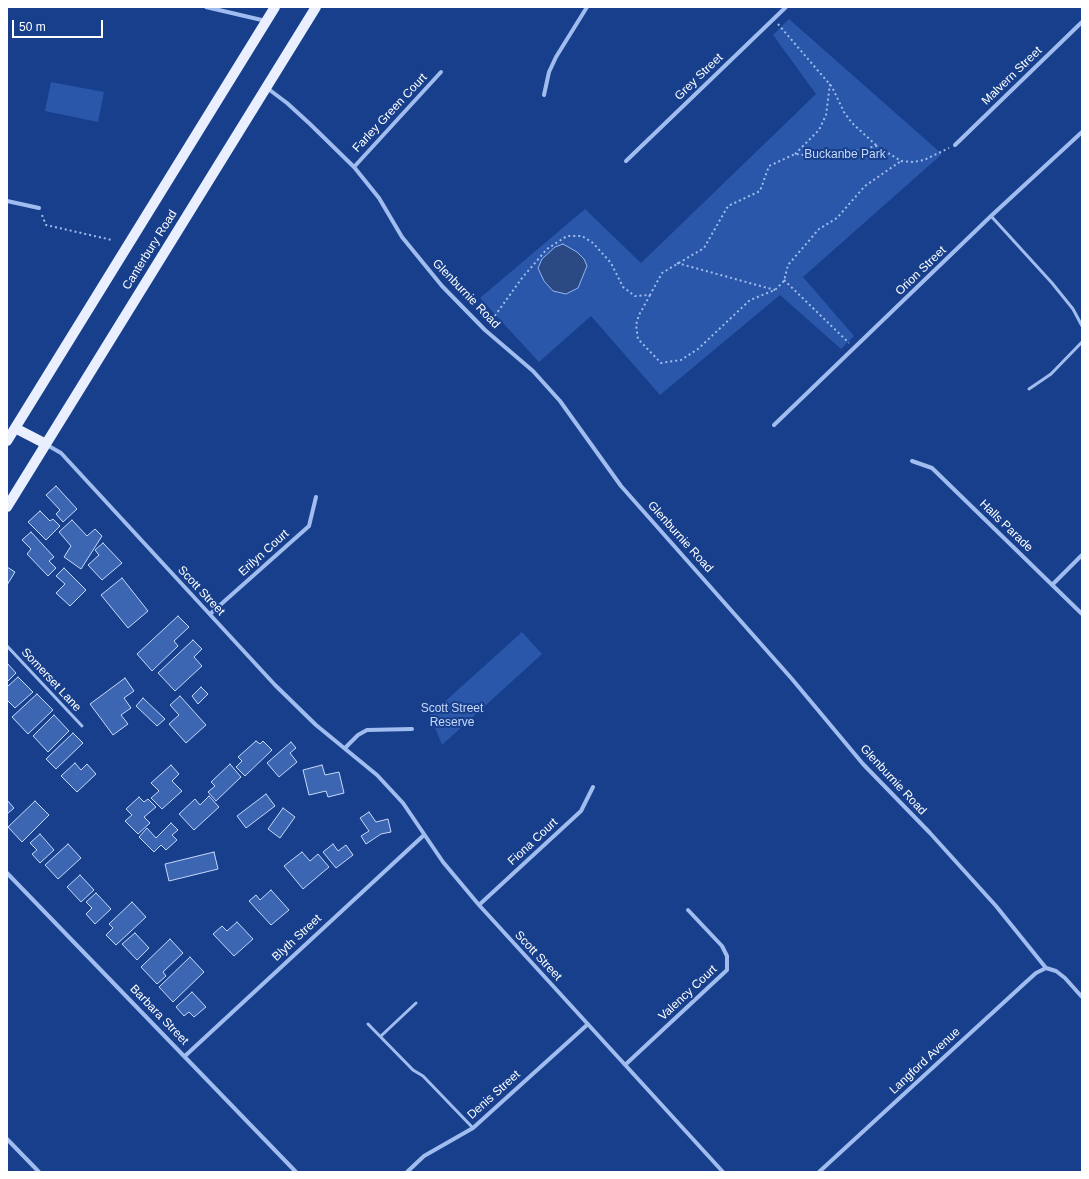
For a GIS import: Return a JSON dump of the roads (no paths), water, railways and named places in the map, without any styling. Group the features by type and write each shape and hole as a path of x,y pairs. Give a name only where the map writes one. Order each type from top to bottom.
{"main road":[{"name":"Canterbury Road","path":"7,442 11,429 276,7"},
{"name":"Canterbury Road","path":"7,507 316,7"},
{"path":"11,429 46,444"}],"street":[{"path":"206,7 267,21"},
{"path":"544,95 549,72 556,57 587,7"},
{"name":"Grey Street","path":"626,161 786,7"},
{"name":"Malvern Street","path":"955,145 1082,22"},
{"name":"Farley Green Court","path":"354,167 441,72"},
{"name":"Glenburnie Road","path":"266,88 287,103 354,167 379,198 407,243 442,286 485,330 533,371 560,400 621,486 792,679 863,764 930,833 996,906 1046,968 1060,974 1082,997"},
{"name":"Orion Street","path":"774,425 991,216 1081,135"},
{"path":"7,201 39,208"},
{"name":"Scott Street","path":"46,444 61,453 275,685 316,725 377,775 403,803 424,835 459,882 721,1171"},
{"name":"Halls Parade","path":"912,461 932,468 1082,614"},
{"name":"Erilyn Court","path":"210,614 309,526 316,497"},
{"path":"1052,585 1082,555"},
{"path":"345,748 358,735 366,730 412,729"},
{"name":"Fiona Court","path":"479,905 581,811 593,787"},
{"name":"Blyth Street","path":"185,1056 424,835"},
{"name":"Barbara Street","path":"7,873 296,1172"},
{"name":"Valency Court","path":"625,1065 727,970 726,956 722,946 688,910"},
{"name":"Langford Avenue","path":"819,1172 1036,973 1046,968"},
{"name":"Denis Street","path":"407,1172 424,1156 473,1128 588,1024"},
{"path":"7,1139 39,1172"}],"lane":[{"path":"991,216 1061,294 1073,309 1082,326"},
{"path":"1029,389 1051,374 1082,342"},
{"name":"Somerset Lane","path":"7,646 82,726"},
{"path":"381,1036 416,1003"},
{"path":"368,1024 473,1128"}],"park label":[{"name":"Buckanbe Park","path":"845,155"},
{"name":"Scott Street Reserve","path":"452,716"}]}
